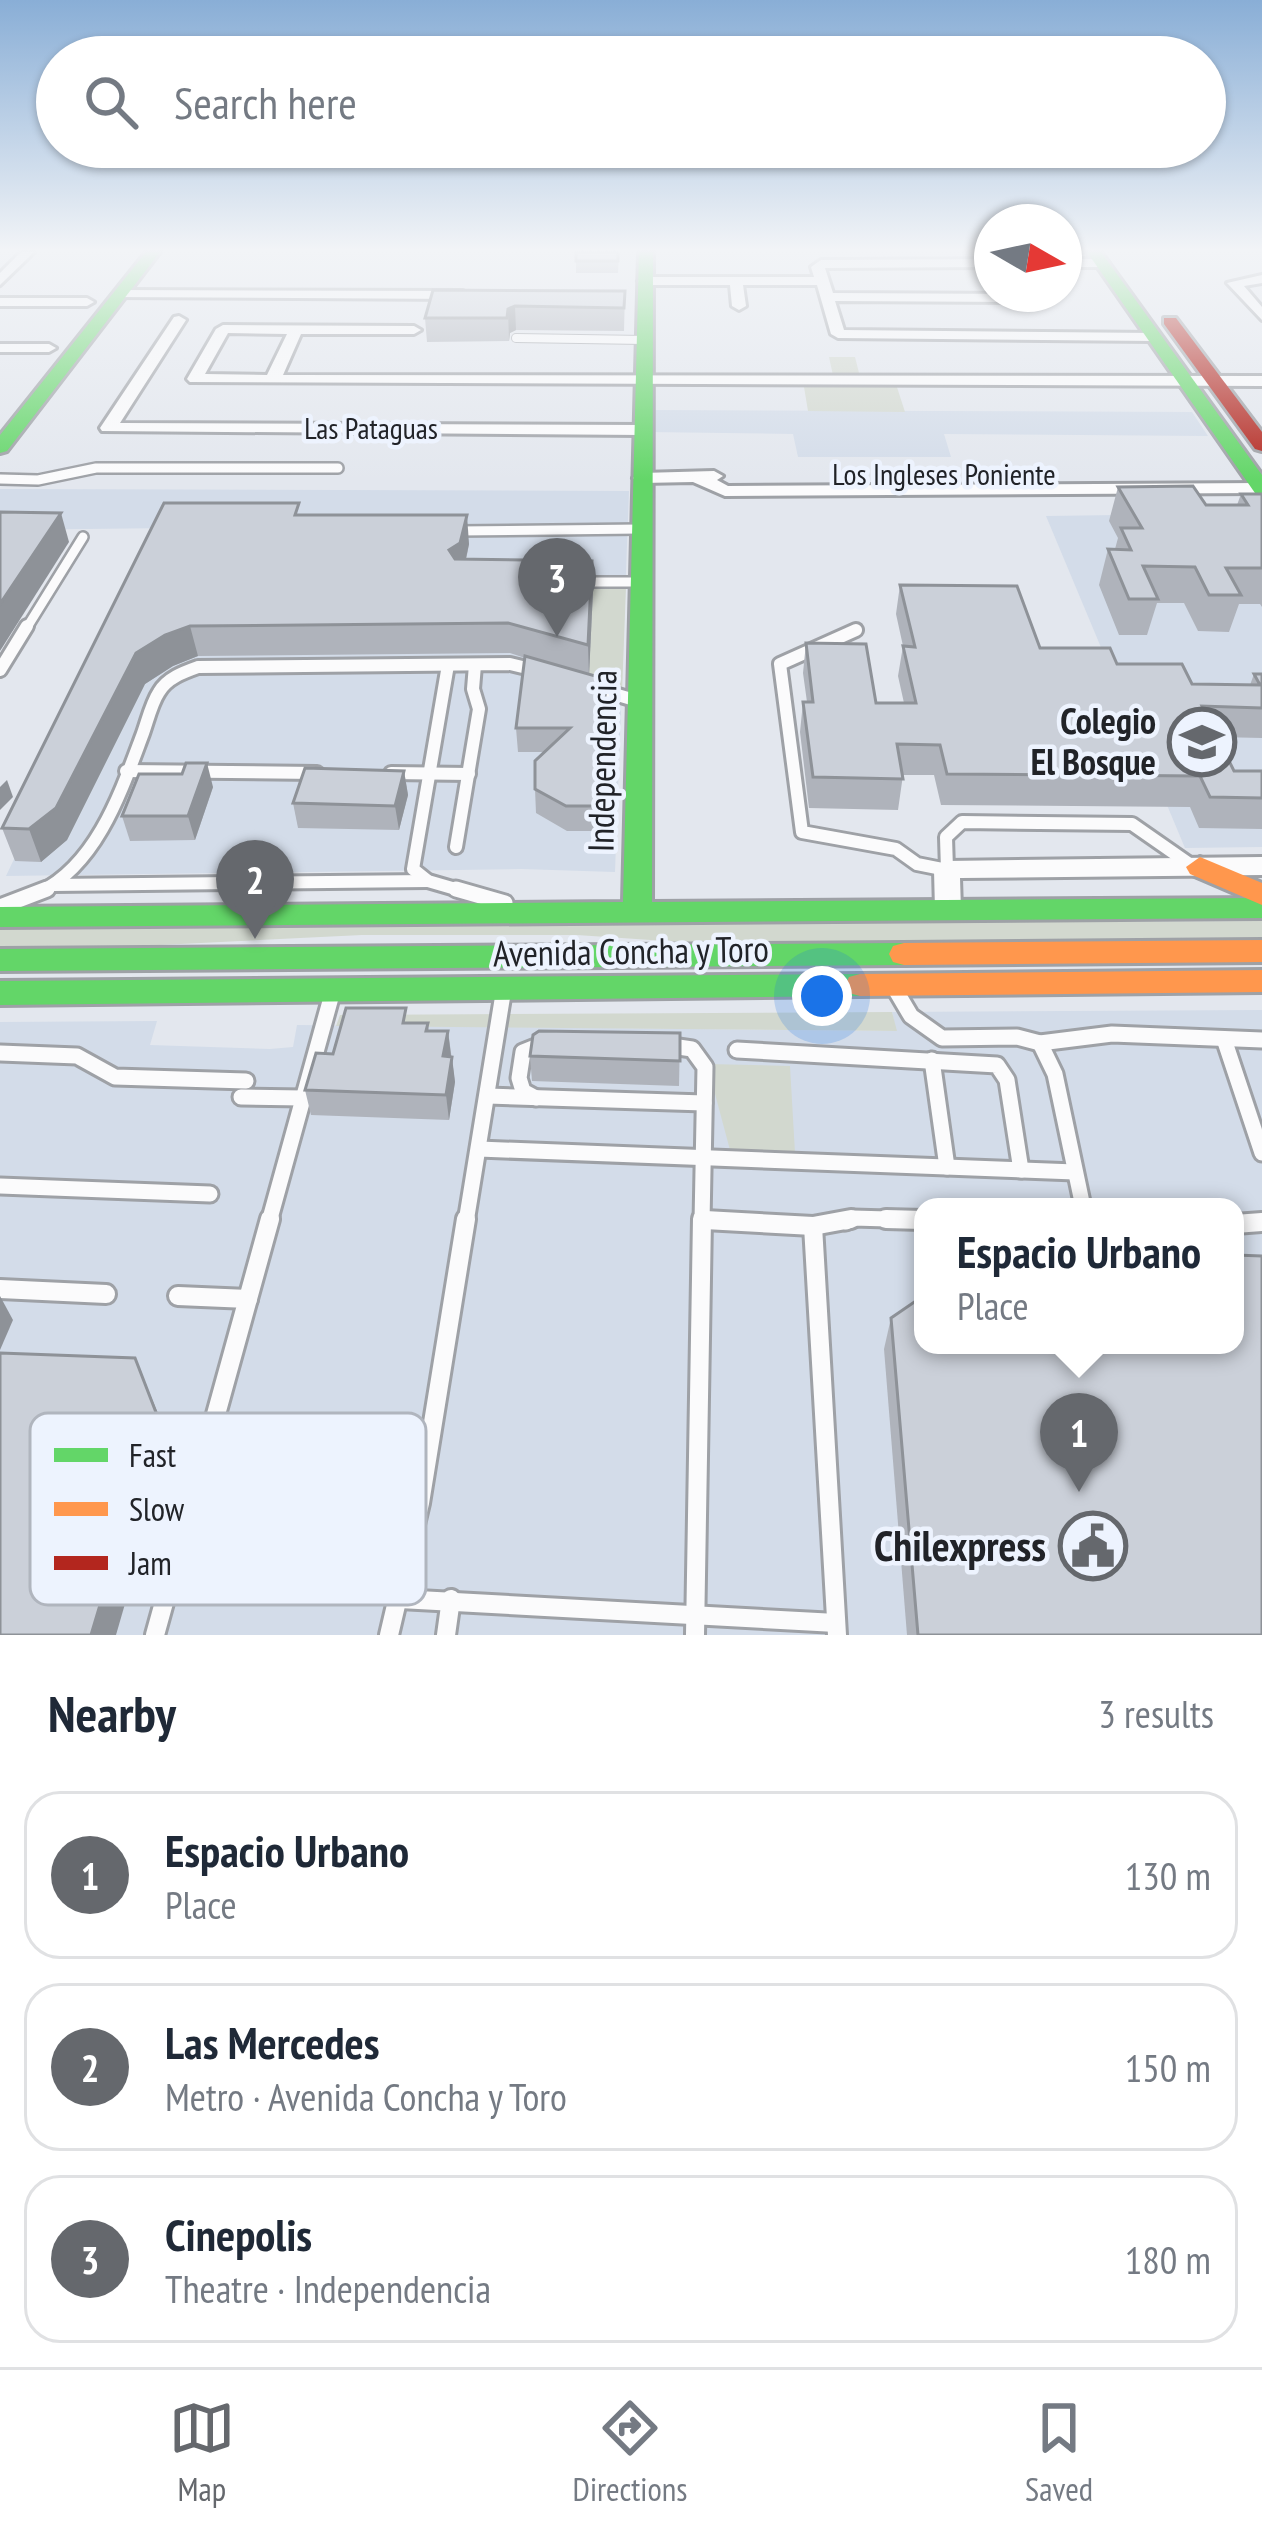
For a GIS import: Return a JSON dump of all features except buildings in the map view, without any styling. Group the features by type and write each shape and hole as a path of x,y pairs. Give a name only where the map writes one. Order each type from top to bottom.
{"main road":[{"path":"3,405 75,328"},
{"path":"0,448 36,401 76,328"},
{"name":"Independencia","path":"643,328 638,911 647,954"},
{"path":"1149,328 1262,445"},
{"path":"1160,328 1199,379 1262,489"},
{"path":"3,405 36,401"},
{"path":"1200,867 1262,896"},
{"name":"Avenida Concha y Toro","path":"0,916 1262,908"},
{"path":"500,956 527,935 535,912"},
{"name":"Avenida Concha y Toro","path":"0,960 1262,951"},
{"path":"966,952 1130,981"},
{"path":"647,954 680,987"},
{"path":"0,960 140,993"},
{"name":"Avenida Concha y Toro","path":"0,993 1262,981"}],"street":[{"path":"0,348 67,328"},
{"name":"Las Pataguas","path":"174,328 108,428 643,426"},
{"path":"833,328 835,339 1154,337"},
{"path":"1041,328 1045,336"},
{"path":"413,330 360,355 273,379 195,379 223,329 296,330 360,355 437,380 1262,378"},
{"path":"273,379 296,330"},
{"path":"437,380 444,358"},
{"path":"642,478 699,478 725,491 1262,489"},
{"path":"948,910 946,870 1262,866"}],"lane":[{"path":"516,338 644,340"},
{"path":"0,479 38,480 96,468 338,468"},
{"path":"450,531 642,529"},
{"path":"0,670 83,537"},
{"path":"551,582 641,582"},
{"path":"856,630 780,664 799,828 811,836 896,849 917,864 946,870 946,837 962,822 1132,824 1177,859 1200,867"},
{"path":"428,880 413,869 448,665"},
{"path":"456,848 479,709 473,689 475,665"},
{"path":"53,885 91,846 159,691 177,675 198,667 521,665 556,676"},
{"path":"577,682 639,701"},
{"path":"126,772 334,773"},
{"path":"368,773 469,773"},
{"path":"0,907 53,885 428,880 535,912"},
{"path":"892,983 908,1015 932,1036 1040,1043 1053,1037 1262,1040"},
{"path":"426,1451 504,988"},
{"path":"216,1413 332,990"},
{"path":"1223,1039 1254,1102 1262,1153"},
{"path":"1040,1043 1055,1074 1082,1198"},
{"path":"536,1098 520,1085 523,1052 538,1044 562,1044"},
{"path":"655,1045 678,1045 698,1053 705,1067 695,1625"},
{"path":"736,1049 988,1063 1002,1070 1021,1170"},
{"path":"0,1053 63,1054 106,1066 115,1077 303,1098"},
{"path":"932,1060 947,1166"},
{"path":"488,1096 704,1103"},
{"path":"479,1149 1075,1172"},
{"path":"0,1186 210,1195"},
{"path":"705,1220 813,1226 853,1218 914,1220"},
{"path":"426,1599 695,1625 837,1629 813,1226"},
{"path":"0,1289 106,1294"},
{"path":"178,1296 248,1298"},
{"path":"446,1635 452,1599"},
{"path":"155,1635 163,1605"},
{"path":"389,1635 398,1605"}],"shaded area":[{"path":"829,357 855,357 861,381 895,381 905,412 808,411 803,381 834,380"},
{"path":"648,410 1192,412 1208,436 944,434 951,457 798,457 793,434 647,432"},
{"path":"0,489 629,491 615,872 521,869 6,876 171,528 0,530"},
{"name":"Colegio El Bosque","path":"1262,513 1262,847 1185,848 1046,516"},
{"path":"593,587 626,587 622,692 588,682"},
{"path":"1262,921 1262,941 695,943 577,935 362,935 0,953 0,926"},
{"path":"1262,1010 1262,1635 0,1635 0,1022 157,1021 150,1045 270,1049 293,1047 297,1025 896,1031 892,1012"},
{"path":"892,1012 897,1031 336,1026 340,1015"},
{"path":"707,1064 790,1066 795,1153 730,1150"}],"traffic: fast":[{"path":"0,447 93,328"},
{"path":"637,911 645,328"},
{"path":"1148,328 1262,489"},
{"path":"0,917 1262,908"},
{"path":"0,960 904,954"},
{"path":"0,993 860,985"}],"traffic: slow":[{"path":"1200,867 1262,895"},
{"path":"904,954 1262,951"},
{"path":"860,985 1262,981"}],"traffic: jam":[{"path":"1175,328 1262,445"}],"place":[{"name":"Cinepolis","path":"557,637"},
{"name":"Colegio El Bosque","path":"1202,742"},
{"name":"Las Mercedes","path":"255,939"},
{"name":"Espacio Urbano","path":"1079,1492"},
{"name":"Chilexpress","path":"1093,1546"}]}
